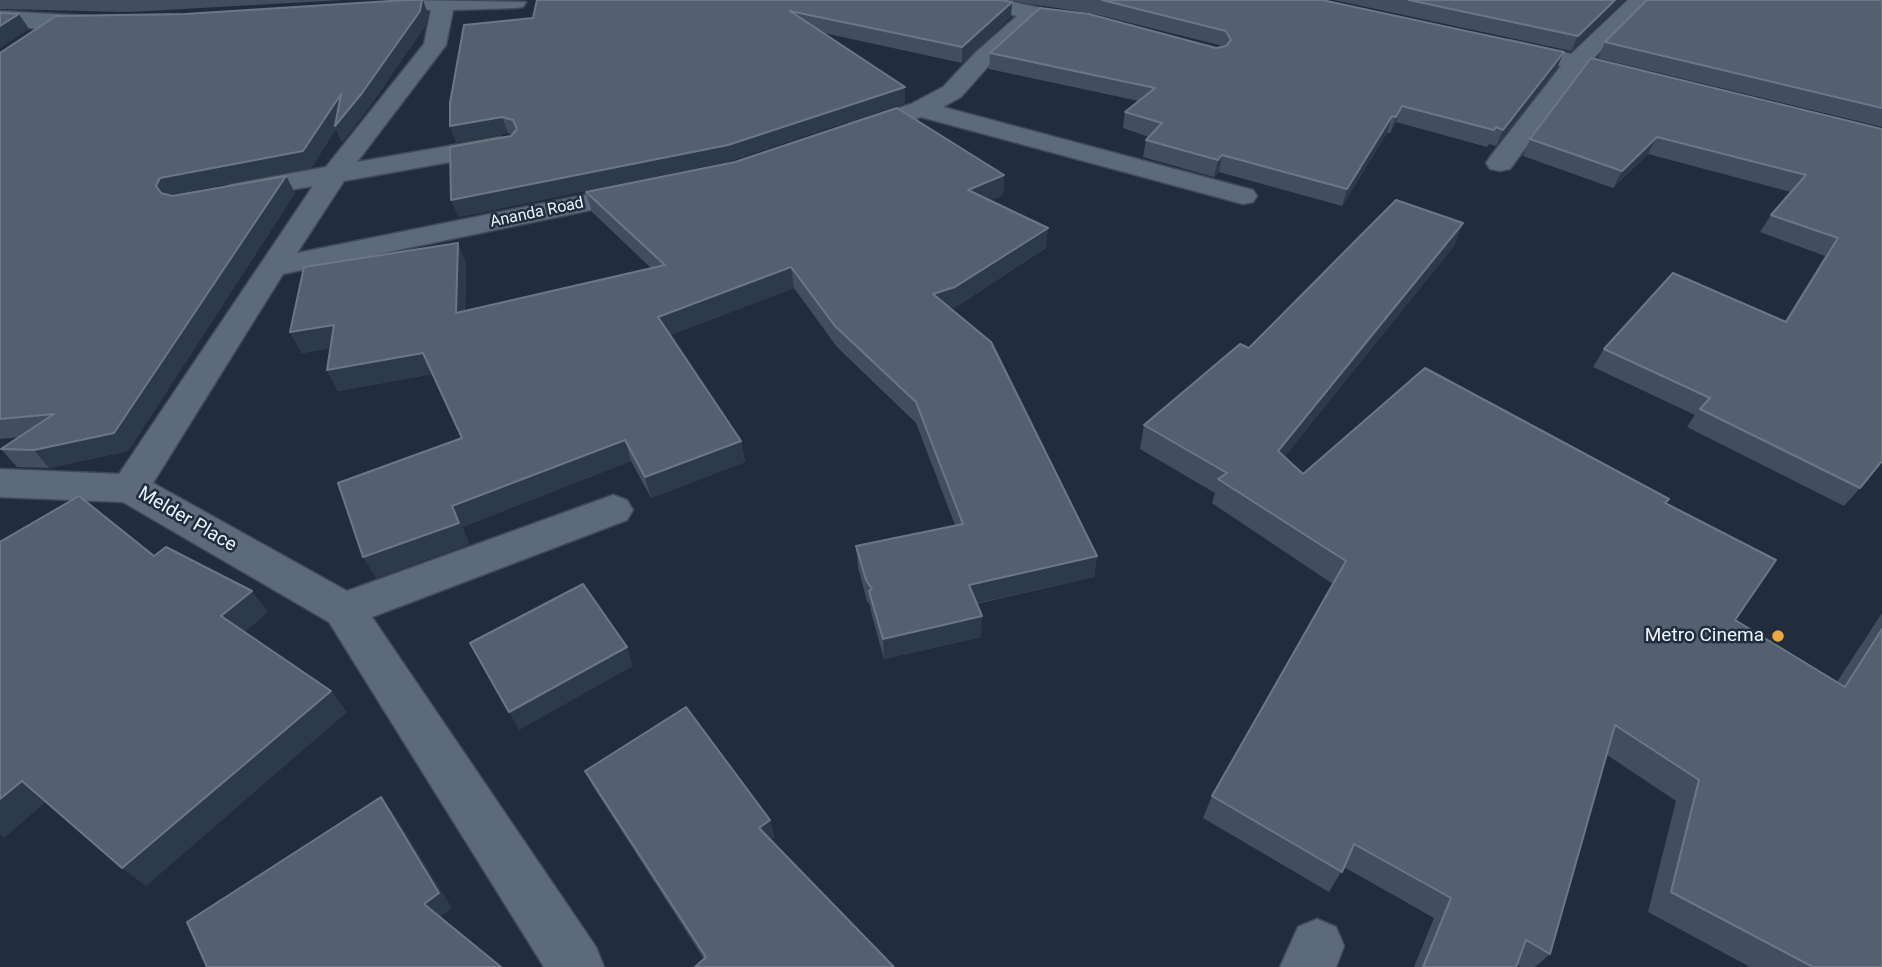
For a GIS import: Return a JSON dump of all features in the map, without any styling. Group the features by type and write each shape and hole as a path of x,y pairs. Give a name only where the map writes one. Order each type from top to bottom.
{"street":[{"path":"828,140 919,109 952,92 982,58 1044,14 975,0"},
{"path":"1500,163 1577,62 1640,0"},
{"path":"403,5 444,1 514,2"},
{"name":"Melder Place","path":"444,1 435,45 350,152 272,267 130,488 344,610 576,967"},
{"path":"0,18 57,23 122,22"},
{"path":"23,46 57,23"},
{"path":"1482,41 1657,82"},
{"path":"919,109 1243,196"},
{"path":"208,197 507,144"},
{"name":"Ananda Road","path":"272,267 670,185"},
{"path":"0,483 130,488"},
{"path":"344,610 613,510"}],"building":[{"path":"422,0 420,11 335,126 341,94 303,151 160,178 156,186 161,193 172,196 286,176 114,433 34,450 1,449 54,414 0,419 0,53 56,16 185,14"},
{"path":"537,0 1012,2 962,47 790,11 905,87 728,145 451,200 450,147 511,136 517,129 513,120 502,117 450,126 450,103 464,25 533,18"},
{"path":"1102,0 1322,0 1564,52 1503,130 1402,106 1396,117 1392,116 1347,189 1222,155 1218,160 1146,140 1162,123 1125,112 1155,88 990,53 1040,8 1089,14 1216,48 1226,46 1231,40 1226,31"},
{"path":"1409,0 1615,0 1578,36"},
{"path":"1647,0 1882,0 1882,108 1605,42"},
{"path":"0,13 19,14 0,26"},
{"path":"1591,58 1882,129 1882,461 1860,488 1700,409 1710,398 1604,349 1673,273 1786,322 1838,238 1771,215 1806,175 1657,137 1622,171 1530,139"},
{"path":"897,108 1004,175 968,190 1048,228 955,287 933,294 991,342 1097,556 969,585 982,616 883,639 869,591 872,589 866,580 856,546 963,524 916,402 835,326 791,267 658,317 741,441 645,477 625,440 452,506 459,523 363,557 338,483 462,438 423,353 327,370 334,325 290,332 304,267 458,243 456,313 665,265 586,192 735,162"},
{"path":"1396,200 1463,223 1278,451 1303,474 1425,368 1669,499 1665,503 1776,560 1735,620 1845,687 1882,629 1882,967 1813,967 1671,892 1699,780 1615,725 1550,954 1526,940 1516,967 1423,967 1451,898 1354,844 1342,872 1212,796 1346,561 1218,479 1227,473 1144,425 1240,344 1249,348"},
{"path":"79,496 154,556 166,547 252,591 221,616 331,691 122,868 22,781 0,799 0,542"},
{"path":"583,584 627,647 509,712 470,643"},
{"path":"686,707 770,820 759,828 894,967 695,967 706,957 585,771"},
{"path":"381,797 439,893 424,904 501,967 207,967 187,922"}],"place":[{"name":"Metro Cinema","path":"1778,636"}]}
